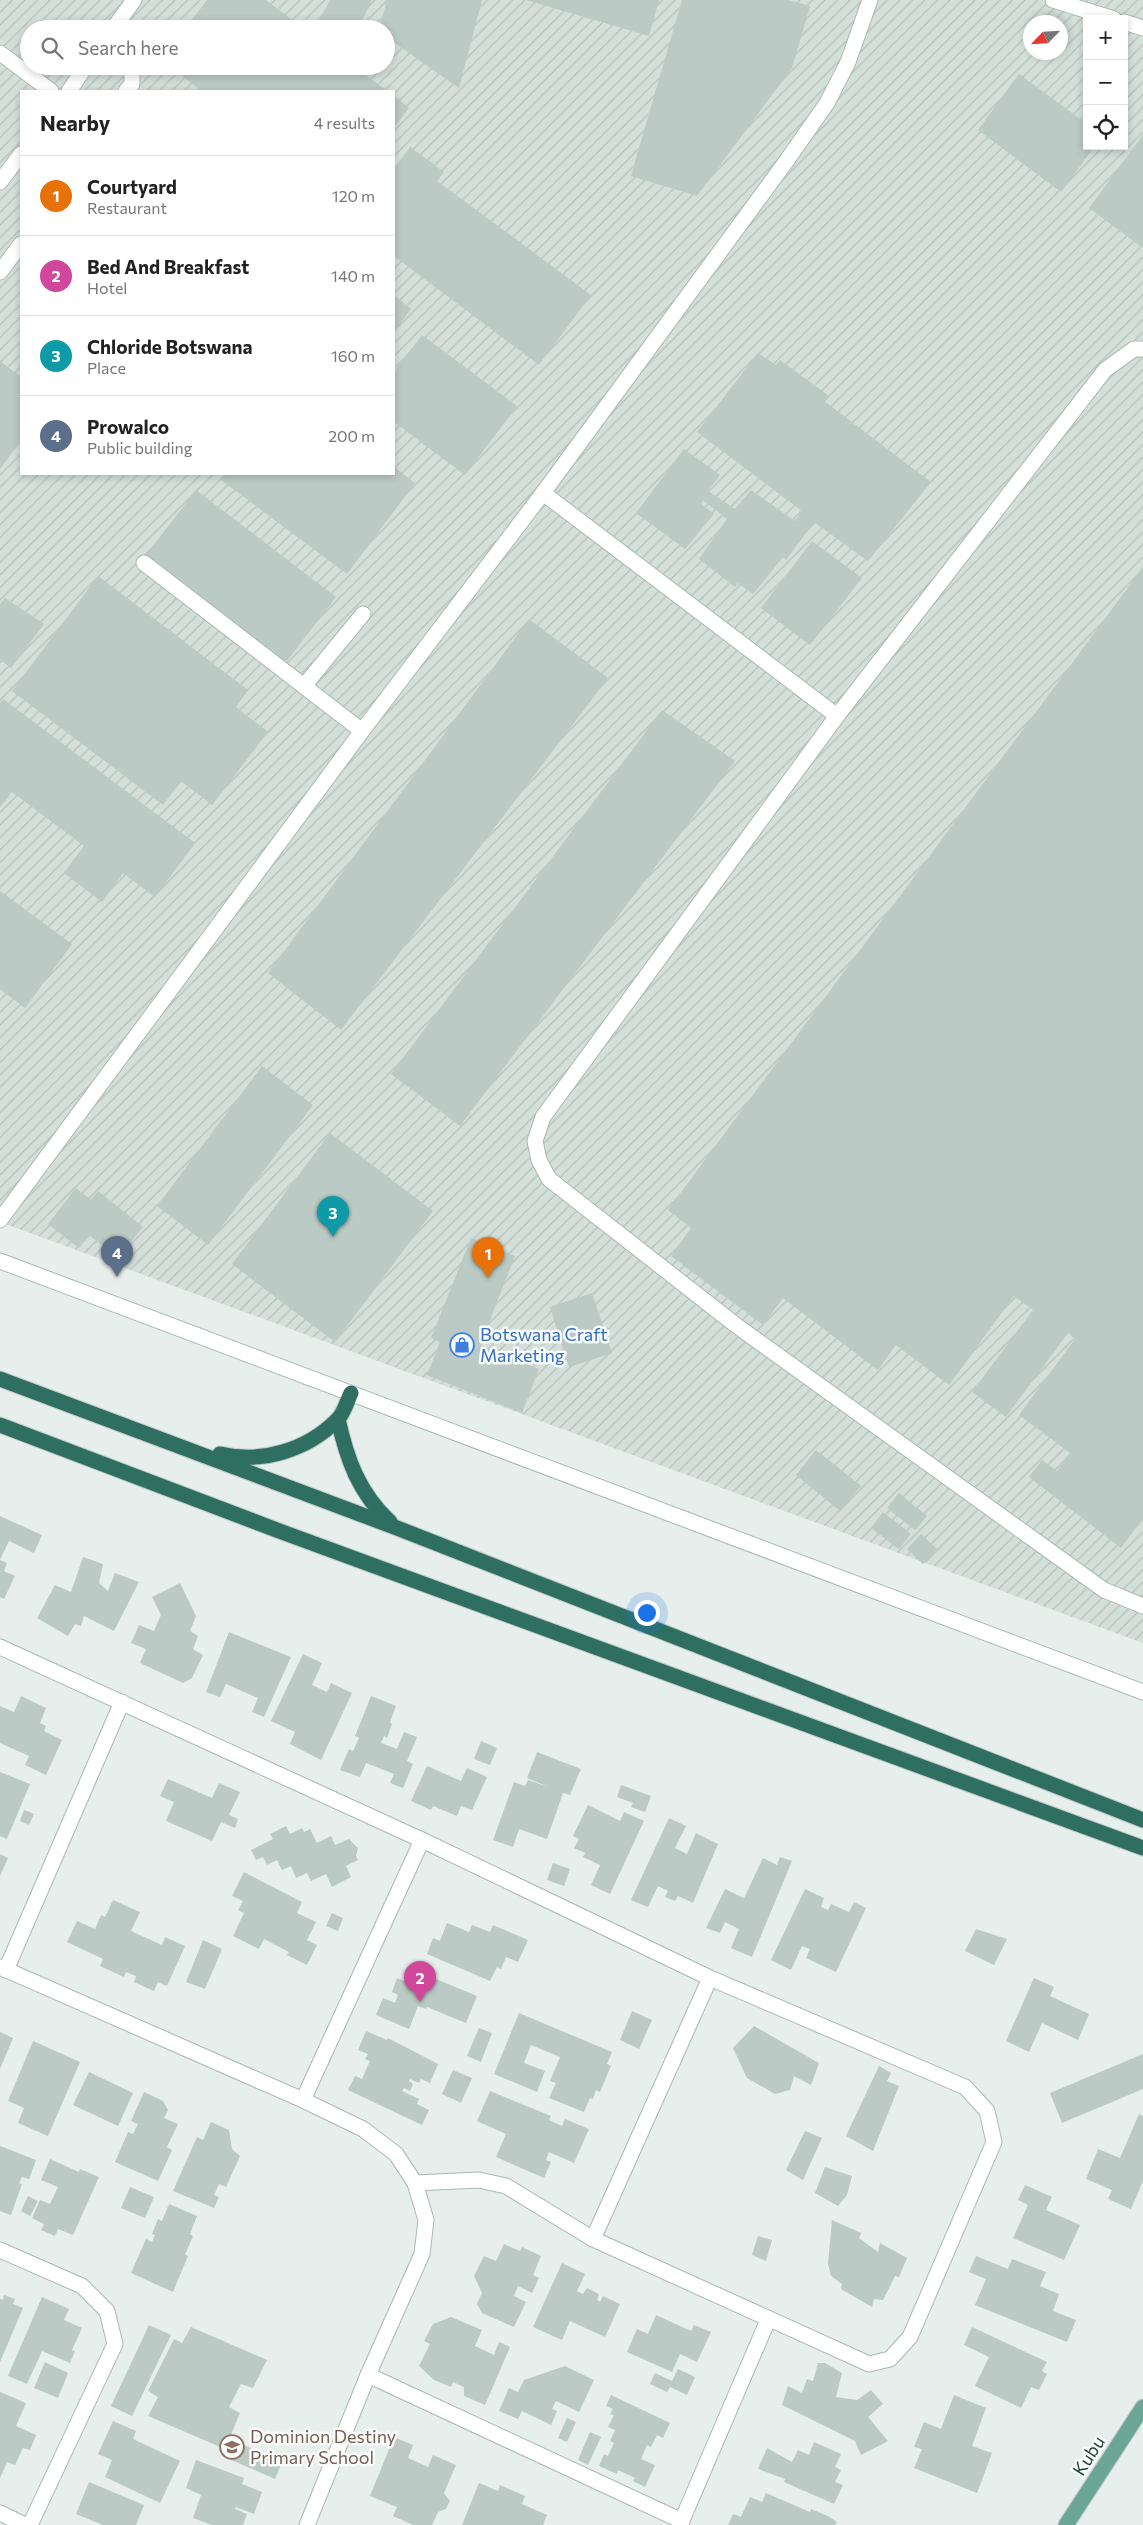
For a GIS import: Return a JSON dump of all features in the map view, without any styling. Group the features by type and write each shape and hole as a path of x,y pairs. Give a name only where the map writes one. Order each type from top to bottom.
{"highway":[{"path":"0,1379 396,1528 1143,1820"},
{"path":"173,1443 229,1456 258,1458 277,1455 300,1445 338,1419 351,1393"},
{"path":"338,1419 345,1451 363,1492 376,1510 396,1528"},
{"path":"0,1425 282,1532 1143,1848"}],"main road":[{"name":"Kubu","path":"1066,2525 1143,2407"}],"street":[{"path":"120,20 134,0"},
{"path":"0,1220 362,731 544,493 827,103 848,62 870,0"},
{"path":"1052,0 1101,15"},
{"path":"1128,23 1143,28"},
{"path":"0,53 20,68"},
{"path":"30,75 50,90"},
{"path":"69,90 80,75"},
{"path":"127,90 132,84 132,75"},
{"path":"0,182 18,165"},
{"path":"0,272 20,245"},
{"path":"1143,349 1134,349 1105,370 837,716 543,1117 535,1140 540,1160 549,1179 736,1326 1104,1590 1143,1606"},
{"path":"544,493 837,716"},
{"path":"144,563 362,731"},
{"path":"304,686 363,614"},
{"path":"0,1261 1143,1692"},
{"path":"0,1647 422,1840 710,1978 965,2087 988,2111 994,2142 910,2337 890,2359 869,2364 768,2320 593,2239 506,2186 478,2180 415,2183"},
{"path":"122,1702 3,1969 303,2100 363,2129 396,2154 415,2183 426,2220 422,2254 368,2375 307,2525"},
{"path":"303,2100 422,1840"},
{"path":"593,2239 710,1978"},
{"path":"0,2250 82,2286 107,2311 115,2344 30,2525"},
{"path":"368,2375 681,2523 768,2320"},
{"path":"0,2513 25,2525"}],"shaded area":[{"path":"0,0 1143,0 1143,1643 0,1222"}],"building":[{"path":"207,0 266,0 292,20 192,20"},
{"path":"330,0 372,0 362,20 320,20"},
{"path":"387,0 482,0 459,88 395,43 395,20 381,20"},
{"path":"526,0 659,0 649,36"},
{"path":"682,0 788,0 810,6 792,68 697,196 631,176"},
{"path":"1019,74 1083,121 1083,150 1092,150 1061,192 978,130"},
{"path":"181,75 366,75 386,90 201,90"},
{"path":"395,97 409,108 395,127"},
{"path":"1143,135 1143,248 1089,208"},
{"path":"410,147 444,172 437,181 591,295 539,365 395,257 395,168"},
{"path":"395,296 411,309 395,331"},
{"path":"422,335 517,406 465,475 395,423 395,371"},
{"path":"758,353 776,365 780,360 828,395 824,401 931,482 868,561 814,522 786,560 783,557 753,594 738,583 735,587 699,559 727,519 703,500 701,504 714,514 685,549 636,513 684,449 720,475 708,491 735,509 751,490 795,521 802,511 697,432"},
{"path":"0,361 20,376 20,441 0,469"},
{"path":"395,468 415,483 347,574 221,480 225,475 395,475"},
{"path":"196,490 336,597 283,666 143,559"},
{"path":"812,541 862,578 810,645 761,608"},
{"path":"1143,567 1143,1518 1121,1548 1029,1477 1042,1460 1057,1471 1070,1453 1019,1415 1075,1339 1068,1333 1006,1417 972,1392 1033,1310 1014,1296 949,1385 896,1345 878,1370 783,1298 763,1325 671,1256 691,1228 668,1210"},
{"path":"98,576 248,690 236,707 268,732 212,805 181,781 163,805 12,691"},
{"path":"5,598 44,624 11,668 0,659 0,604"},
{"path":"529,619 608,678 341,1030 268,973"},
{"path":"3,699 195,843 155,897 123,873 102,902 64,873 84,846 12,792 0,807 0,703"},
{"path":"662,710 735,761 460,1126 391,1074"},
{"path":"0,891 72,944 25,1008 0,989"},
{"path":"262,1066 313,1105 208,1245 157,1206"},
{"path":"330,1133 433,1211 335,1342 232,1264"},
{"path":"76,1188 91,1200 98,1191 143,1227 118,1258 89,1235 79,1248 48,1224"},
{"path":"471,1238 515,1256 480,1345 539,1369 522,1413 427,1375 440,1342 431,1338"},
{"path":"592,1293 612,1353 569,1367 550,1307"},
{"path":"816,1450 861,1486 840,1511 796,1475"},
{"path":"899,1493 927,1516 915,1530 887,1508"},
{"path":"883,1512 911,1534 899,1549 871,1528"},
{"path":"0,1516 42,1535 34,1553 9,1541 0,1560"},
{"path":"921,1534 937,1549 923,1564 907,1549"},
{"path":"83,1557 103,1564 99,1583 108,1591 115,1573 139,1582 114,1631 84,1616 81,1626 75,1624 68,1636 37,1618 55,1585 71,1592"},
{"path":"0,1560 7,1563 4,1571 15,1576 4,1599 0,1597"},
{"path":"180,1583 196,1616 190,1631 198,1636 193,1649 203,1655 192,1678 183,1683 140,1663 146,1649 131,1643 139,1625 154,1631 161,1615 152,1597"},
{"path":"229,1632 291,1657 264,1717 252,1712 258,1698 226,1684 220,1697 206,1692"},
{"path":"303,1654 322,1663 312,1685 327,1692 331,1683 352,1693 321,1760 290,1744 295,1732 271,1721"},
{"path":"21,1696 46,1708 40,1723 46,1726 44,1731 62,1740 46,1775 25,1765 29,1756 0,1743 0,1706 14,1712"},
{"path":"371,1696 396,1706 387,1738 384,1736 381,1743 397,1749 404,1732 417,1737 407,1761 413,1764 403,1788 390,1783 394,1774 366,1763 360,1777 340,1770 349,1749 353,1751 359,1738 355,1736"},
{"path":"481,1741 497,1748 490,1765 474,1759"},
{"path":"537,1752 581,1769 570,1795 563,1793 547,1839 519,1829 513,1847 493,1840 514,1782 525,1786 528,1780 548,1787 527,1778"},
{"path":"427,1766 461,1781 467,1768 487,1777 472,1810 461,1806 457,1816 433,1806 431,1810 411,1801"},
{"path":"0,1772 30,1784 7,1839 0,1836"},
{"path":"168,1779 212,1798 219,1783 240,1792 229,1815 238,1819 235,1828 221,1822 212,1841 166,1821 174,1802 160,1796"},
{"path":"621,1785 651,1796 645,1812 631,1807 633,1803 617,1797"},
{"path":"588,1805 620,1821 624,1812 644,1821 610,1894 591,1885 600,1865 583,1857 585,1853 574,1848 579,1839 573,1836"},
{"path":"24,1810 34,1814 29,1825 20,1821"},
{"path":"669,1818 686,1826 675,1848 687,1854 696,1833 718,1844 693,1903 678,1896 675,1901 665,1897 668,1891 658,1886 648,1907 631,1900"},
{"path":"286,1826 290,1834 302,1828 304,1832 310,1829 317,1843 331,1836 335,1845 349,1839 358,1848 356,1856 358,1860 346,1866 351,1877 332,1887 326,1874 311,1881 307,1873 296,1878 291,1866 282,1870 277,1860 267,1865 263,1857 256,1860 251,1850 273,1839 270,1834"},
{"path":"0,1854 8,1858 0,1876"},
{"path":"780,1857 792,1861 752,1957 731,1948 739,1929 725,1922 720,1933 706,1928 725,1889 744,1898 763,1858 777,1865"},
{"path":"553,1863 570,1869 564,1886 547,1880"},
{"path":"244,1872 302,1902 297,1913 316,1922 307,1940 317,1945 307,1965 287,1955 289,1952 264,1939 259,1949 233,1936 244,1913 238,1910 243,1901 232,1896"},
{"path":"805,1889 824,1898 821,1907 828,1910 831,1904 849,1912 854,1902 866,1908 836,1972 806,1958 810,1949 802,1946 791,1970 771,1960"},
{"path":"113,1900 140,1912 131,1931 162,1945 165,1937 185,1946 167,1986 158,1982 154,1991 134,1982 136,1976 126,1972 124,1977 100,1966 103,1959 67,1942 77,1921 95,1929 101,1915 105,1917"},
{"path":"332,1913 343,1918 338,1931 326,1926"},
{"path":"447,1923 469,1932 472,1925 490,1932 493,1925 528,1940 518,1962 506,1957 501,1969 497,1967 490,1981 427,1954 433,1938 440,1941"},
{"path":"976,1929 1007,1939 994,1965 965,1951"},
{"path":"203,1940 222,1949 205,1989 186,1982"},
{"path":"409,1968 477,1996 466,2023 427,2007 426,2009 418,2006 409,2029 376,2015 383,1998 395,2003 398,1995 392,1992 397,1978 404,1981"},
{"path":"1034,1978 1054,1987 1050,1996 1089,2014 1078,2040 1042,2023 1029,2052 1006,2041"},
{"path":"632,2011 652,2020 639,2049 620,2040"},
{"path":"519,2013 612,2052 607,2064 611,2066 600,2092 596,2090 593,2099 590,2098 584,2112 549,2098 556,2083 550,2081 560,2057 531,2045 524,2063 545,2071 537,2092 494,2074"},
{"path":"754,2026 819,2063 811,2085 794,2076 790,2090 775,2094 747,2078 733,2048"},
{"path":"479,2028 492,2033 481,2062 467,2056"},
{"path":"366,2031 387,2040 388,2038 438,2064 430,2083 421,2079 419,2083 410,2079 409,2081 413,2084 410,2091 404,2088 402,2091 419,2099 417,2104 429,2110 422,2125 348,2090 355,2076 362,2079 370,2061 365,2059 368,2054 358,2050"},
{"path":"0,2032 13,2038 0,2069"},
{"path":"33,2041 80,2062 48,2136 18,2123 24,2108 8,2101"},
{"path":"1143,2054 1143,2089 1062,2123 1050,2093"},
{"path":"879,2066 891,2073 887,2081 899,2086 873,2151 846,2136"},
{"path":"453,2070 472,2078 461,2103 442,2094"},
{"path":"89,2072 133,2093 118,2126 73,2105"},
{"path":"490,2091 551,2116 549,2120 562,2126 565,2119 589,2129 574,2163 549,2152 546,2160 551,2162 544,2178 496,2157 506,2134 477,2121"},
{"path":"144,2092 163,2101 168,2110 164,2118 178,2124 167,2147 172,2150 158,2181 115,2162 128,2132 133,2134 138,2124 131,2121"},
{"path":"1139,2114 1143,2116 1143,2181 1131,2209 1108,2199 1112,2190 1086,2179 1098,2149 1120,2158"},
{"path":"211,2122 229,2130 232,2149 240,2156 226,2187 219,2184 214,2195 219,2197 214,2208 173,2191 197,2137 203,2140"},
{"path":"805,2131 822,2138 803,2180 786,2170"},
{"path":"0,2146 36,2160 29,2179 22,2177 19,2183 22,2184 11,2215 0,2211"},
{"path":"50,2159 79,2172 80,2169 99,2177 73,2235 58,2229 55,2236 41,2230 44,2224 32,2218 40,2200 50,2204 58,2187 41,2180"},
{"path":"825,2167 852,2176 847,2195 838,2206 815,2193"},
{"path":"1025,2185 1052,2197 1046,2210 1080,2225 1064,2260 1013,2238 1028,2205 1018,2200"},
{"path":"130,2187 154,2197 145,2218 121,2208"},
{"path":"28,2196 38,2201 30,2216 21,2211"},
{"path":"169,2204 197,2216 190,2234 193,2236 185,2255 188,2256 173,2292 131,2273 146,2239 152,2242 155,2235 152,2234 158,2219 162,2221"},
{"path":"832,2220 861,2233 859,2238 878,2252 880,2243 907,2258 899,2277 895,2276 883,2300 874,2299 872,2307 841,2289 842,2284 831,2276 828,2264"},
{"path":"758,2236 772,2240 766,2261 752,2255"},
{"path":"504,2244 520,2251 522,2247 541,2256 533,2275 539,2278 532,2293 518,2286 514,2296 526,2302 514,2327 482,2313 477,2304 482,2293 474,2276 484,2256 496,2261"},
{"path":"976,2256 1008,2269 1012,2259 1046,2272 1040,2286 1059,2294 1053,2311 1076,2320 1067,2342 975,2305 986,2279 969,2272"},
{"path":"562,2263 585,2274 577,2291 583,2294 587,2288 599,2294 597,2300 600,2302 603,2296 620,2304 605,2337 570,2321 562,2340 533,2327"},
{"path":"4,2295 15,2299 13,2304 23,2308 0,2362 0,2299 3,2300"},
{"path":"42,2297 69,2309 64,2320 82,2328 72,2350 75,2351 70,2363 42,2351 27,2384 8,2376"},
{"path":"656,2315 691,2331 694,2325 711,2332 697,2362 680,2354 672,2372 627,2352 637,2329 648,2334"},
{"path":"451,2317 482,2330 475,2346 494,2355 499,2342 510,2347 485,2405 464,2396 464,2387 453,2382 451,2387 434,2380 419,2366 430,2344 424,2341 433,2324"},
{"path":"149,2325 171,2335 132,2416 111,2406"},
{"path":"191,2327 267,2360 253,2388 241,2384 229,2407 240,2413 225,2449 148,2416 158,2397 148,2391 174,2339 182,2343"},
{"path":"972,2327 1047,2362 1042,2371 1047,2374 1039,2390 1031,2387 1021,2408 975,2386 989,2357 964,2345"},
{"path":"45,2362 68,2373 58,2398 34,2388"},
{"path":"818,2363 825,2363 842,2373 836,2397 857,2400 871,2390 883,2404 868,2417 888,2441 861,2455 855,2441 782,2405 788,2386 802,2393 807,2379 813,2381"},
{"path":"565,2366 594,2380 579,2412 556,2401 552,2409 557,2411 551,2425 522,2411 518,2419 499,2411 509,2388 518,2392 524,2380"},
{"path":"678,2369 695,2377 687,2395 670,2387 667,2392 650,2384 655,2373 672,2381"},
{"path":"0,2392 26,2403 16,2426 36,2435 30,2450 23,2448 15,2465 7,2462 0,2478"},
{"path":"611,2395 670,2423 663,2438 657,2435 651,2447 647,2445 641,2459 655,2465 645,2487 633,2481 635,2478 618,2470 617,2474 599,2466 604,2454 608,2456 614,2443 610,2441 615,2430 608,2427 614,2415 610,2414 613,2409 606,2406"},
{"path":"954,2395 986,2408 972,2446 992,2453 977,2493 914,2468 922,2449 914,2447 924,2422 941,2429"},
{"path":"567,2418 576,2422 567,2442 558,2438"},
{"path":"113,2421 136,2431 133,2439 180,2461 160,2503 105,2477 112,2460 98,2454"},
{"path":"590,2432 601,2437 588,2465 578,2460"},
{"path":"394,2437 413,2445 408,2458 428,2467 433,2455 456,2465 444,2493 450,2501 446,2509 438,2512 432,2525 413,2525 393,2516 397,2507 370,2496"},
{"path":"237,2442 282,2462 275,2479 229,2459"},
{"path":"814,2442 841,2454 835,2467 841,2470 835,2482 843,2485 834,2504 784,2482 785,2479 758,2469 767,2448 792,2462 798,2450 809,2455"},
{"path":"196,2460 244,2478 242,2484 262,2492 254,2514 236,2507 235,2509 247,2514 243,2525 212,2525 193,2518 201,2495 186,2488"},
{"path":"89,2482 144,2505 136,2525 103,2525 76,2514"},
{"path":"479,2483 498,2491 500,2485 525,2496 522,2504 547,2515 543,2525 462,2525"},
{"path":"766,2493 810,2512 811,2509 837,2522 835,2525 728,2525 733,2514 741,2517 750,2497 762,2502"}],"place":[{"name":"Chloride Botswana","path":"333,1237"},
{"name":"Prowalco","path":"117,1277"},
{"name":"Courtyard","path":"488,1278"},
{"name":"Botswana Craft Marketing","path":"462,1345"},
{"name":"Bed And Breakfast","path":"420,2002"},
{"name":"Dominion Destiny Primary School","path":"232,2447"}]}
